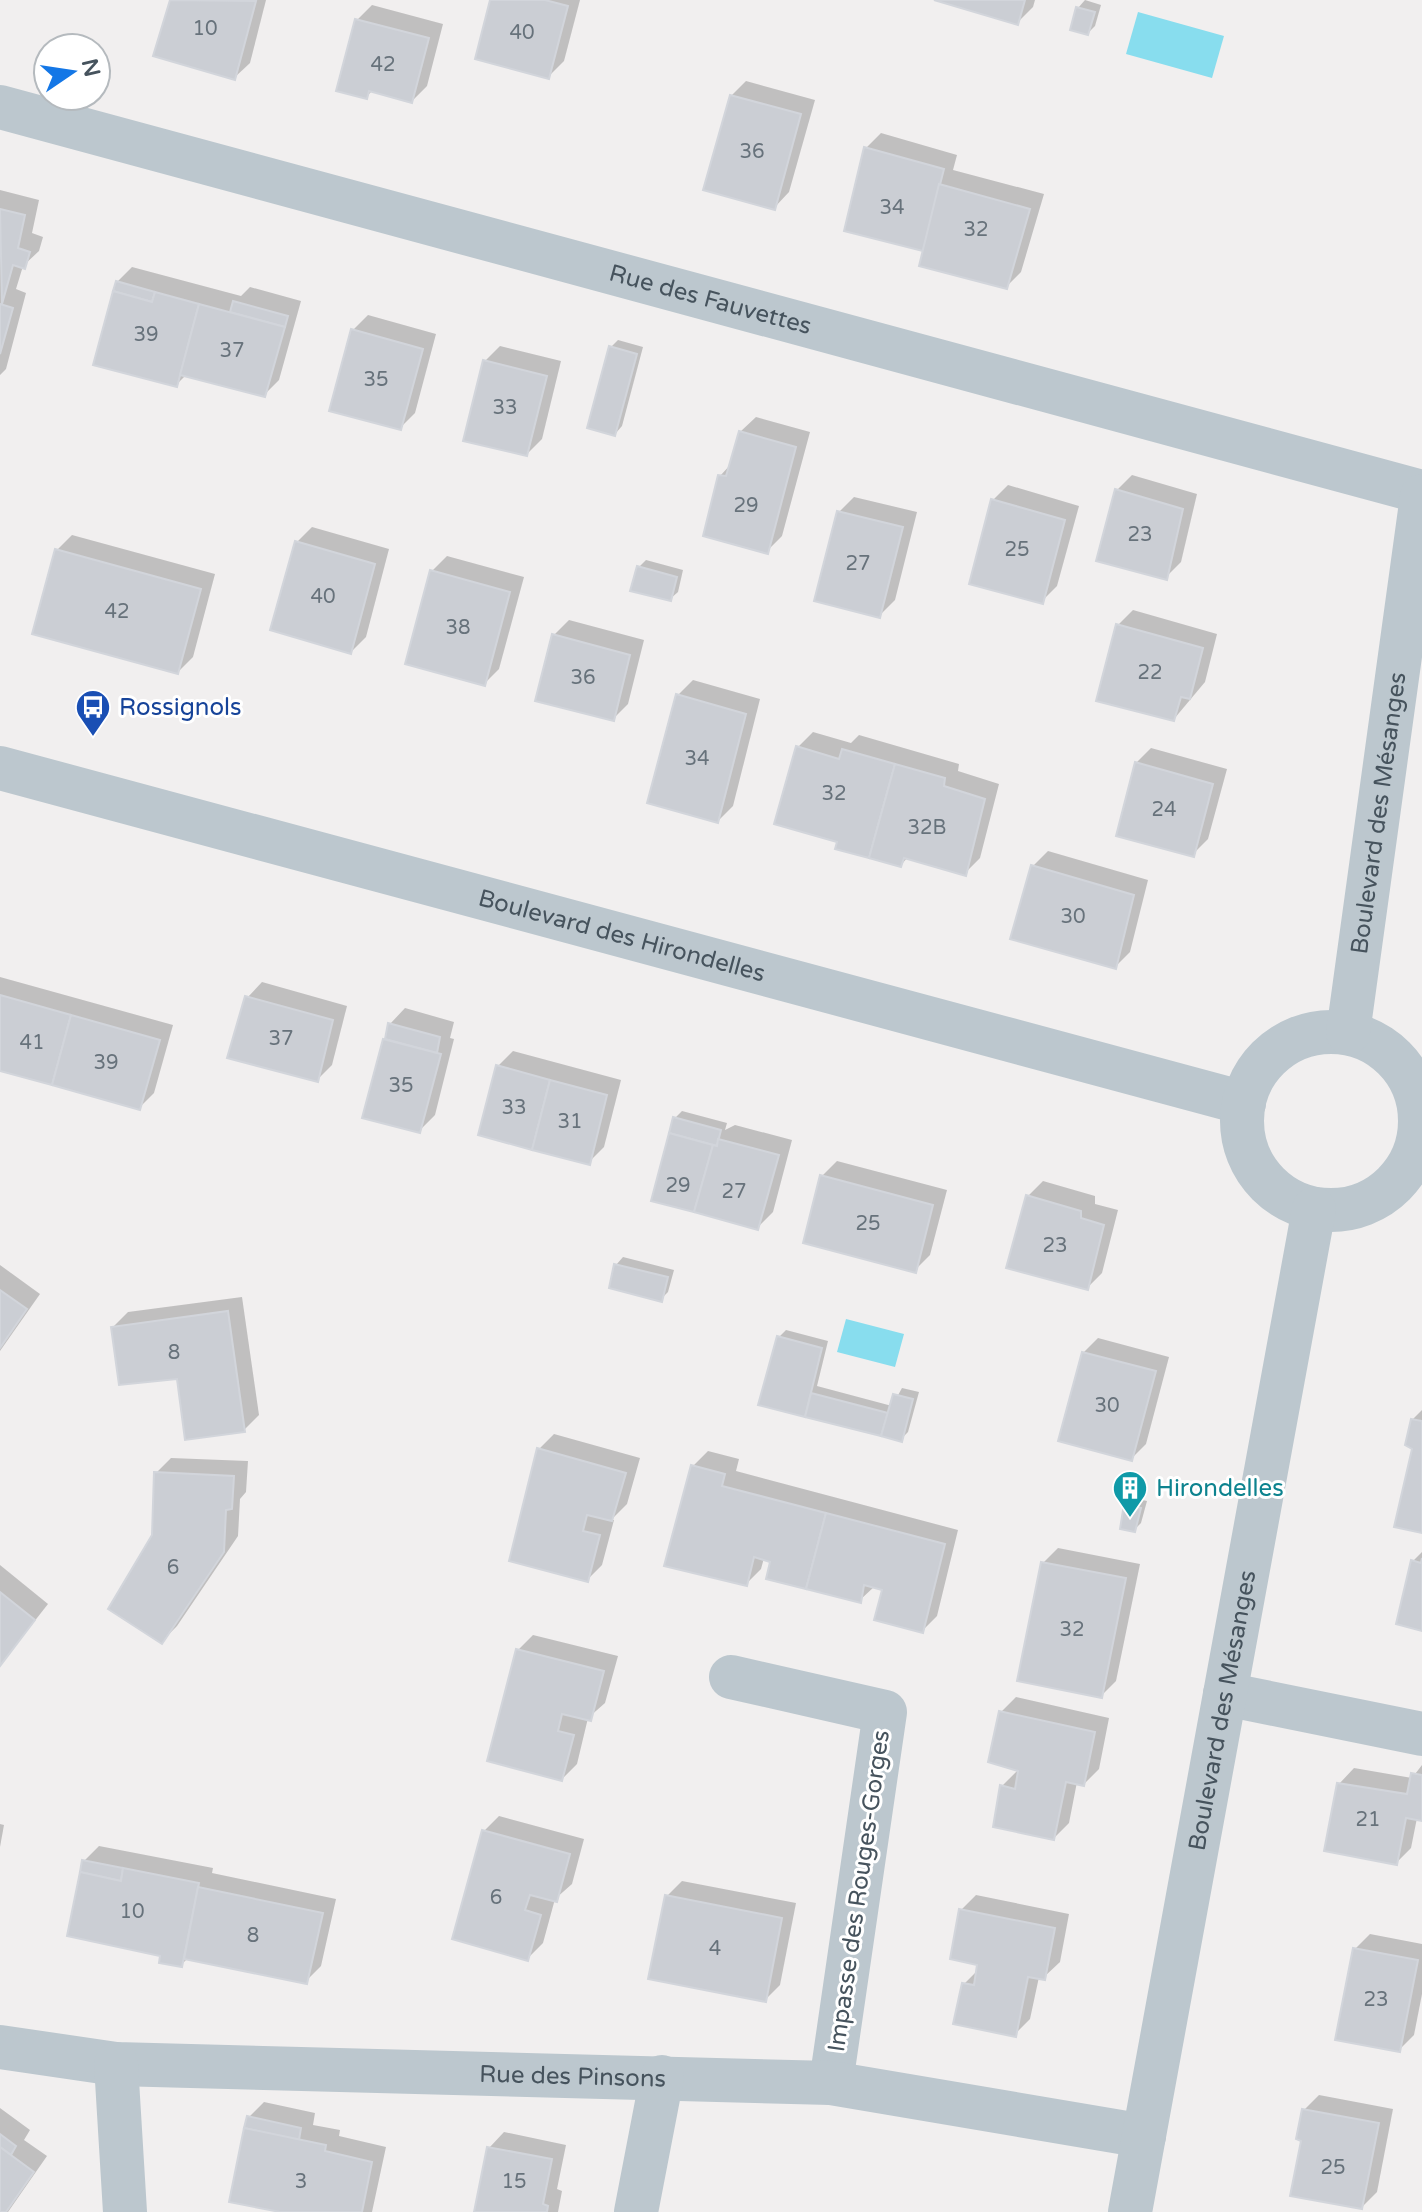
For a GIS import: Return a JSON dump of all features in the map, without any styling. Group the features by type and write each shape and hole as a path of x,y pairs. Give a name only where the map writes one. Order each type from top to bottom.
{"street":[{"name":"Rue des Fauvettes","path":"0,107 1422,494"},
{"name":"Boulevard des Mésanges","path":"1348,1033 1422,494"},
{"name":"Boulevard des Hirondelles","path":"0,768 1244,1103"},
{"path":"1320,1032 1348,1033 1376,1044 1399,1064 1415,1090 1421,1119 1419,1150 1405,1172 1387,1191 1365,1204 1339,1210 1314,1209 1288,1199 1265,1182 1250,1158 1243,1131 1244,1103 1254,1077 1271,1056 1293,1040 1320,1032"},
{"name":"Boulevard des Mésanges","path":"1130,2212 1314,1209"},
{"name":"Impasse des Rouges-Gorges","path":"731,1677 885,1712 831,2083"},
{"path":"1225,1694 1422,1734"},
{"name":"Rue des Pinsons","path":"0,2047 116,2064 831,2083 1144,2136"},
{"path":"116,2064 125,2212"},
{"path":"636,2212 662,2077"}],"water":[{"path":"1138,12 1224,36 1212,78 1126,54"},
{"path":"846,1319 904,1334 895,1367 837,1352"}],"building":[{"path":"170,0 256,1 235,80 153,56"},
{"path":"490,0 545,0 568,6 549,79 475,59"},
{"path":"934,0 1025,0 1018,25"},
{"path":"1076,7 1095,12 1088,35 1070,30"},
{"path":"355,19 429,38 412,103 369,91 367,99 336,91"},
{"path":"730,95 801,114 775,210 703,190"},
{"path":"864,147 944,169 923,251 844,231"},
{"path":"939,184 1030,209 1007,289 919,266"},
{"path":"0,209 25,215 18,248 30,252 25,269 13,265 2,304"},
{"path":"116,281 155,292 152,302 113,291"},
{"path":"113,291 152,302 155,292 199,304 177,387 93,365"},
{"path":"233,301 288,316 285,327 230,312"},
{"path":"0,304 13,308 0,354"},
{"path":"199,304 285,327 265,397 180,375"},
{"path":"351,329 423,349 401,430 329,411"},
{"path":"609,346 637,354 615,436 587,428"},
{"path":"483,360 547,376 527,456 463,441"},
{"path":"739,431 796,447 768,554 703,536 718,475 726,476"},
{"path":"1115,489 1183,509 1167,580 1096,561"},
{"path":"991,499 1065,520 1043,604 969,584"},
{"path":"837,511 903,527 880,618 814,601"},
{"path":"295,541 375,564 351,654 270,630"},
{"path":"55,549 201,589 178,674 32,634"},
{"path":"637,566 677,577 671,601 630,591"},
{"path":"430,570 510,592 485,686 405,664"},
{"path":"1116,624 1203,648 1190,699 1181,697 1174,721 1096,701"},
{"path":"552,634 630,655 614,721 535,701"},
{"path":"676,694 746,714 718,823 647,803"},
{"path":"796,746 839,759 842,749 895,764 869,858 835,849 837,842 774,824"},
{"path":"1135,762 1213,784 1194,857 1116,836"},
{"path":"895,764 945,778 944,786 985,799 966,876 904,858 901,867 869,858"},
{"path":"1031,865 1134,895 1116,969 1010,939"},
{"path":"0,995 71,1015 52,1085 0,1071"},
{"path":"245,996 333,1020 318,1082 227,1058"},
{"path":"71,1015 160,1040 140,1110 52,1085"},
{"path":"388,1023 440,1037 437,1053 385,1039"},
{"path":"383,1039 441,1054 420,1133 362,1118"},
{"path":"496,1065 550,1080 532,1150 478,1135"},
{"path":"550,1080 607,1095 590,1165 532,1150"},
{"path":"673,1117 721,1130 717,1146 669,1133"},
{"path":"669,1133 713,1145 694,1212 651,1201"},
{"path":"718,1139 779,1155 758,1230 694,1212 713,1145 717,1146"},
{"path":"820,1175 933,1205 916,1273 803,1243"},
{"path":"1026,1195 1081,1211 1081,1218 1104,1225 1088,1290 1006,1268"},
{"path":"614,1264 668,1277 662,1302 609,1288"},
{"path":"0,1290 27,1309 0,1348"},
{"path":"228,1311 245,1432 185,1440 177,1379 119,1385 111,1327"},
{"path":"777,1336 822,1348 805,1417 758,1405"},
{"path":"1082,1352 1156,1371 1132,1461 1058,1441"},
{"path":"811,1393 888,1413 881,1436 805,1417"},
{"path":"893,1394 913,1399 902,1442 881,1436"},
{"path":"1411,1419 1422,1421 1422,1533 1394,1527 1412,1449 1405,1445"},
{"path":"537,1448 626,1473 612,1521 587,1515 583,1531 600,1535 588,1582 509,1561"},
{"path":"691,1465 725,1474 722,1486 826,1513 806,1589 766,1579 770,1562 754,1557 747,1586 664,1566"},
{"path":"154,1472 234,1476 232,1509 226,1510 224,1552 162,1644 108,1609 152,1535"},
{"name":"Hirondelles","path":"1124,1504 1141,1508 1135,1532 1120,1529"},
{"path":"826,1513 945,1544 923,1633 874,1620 882,1590 864,1585 861,1603 806,1589"},
{"path":"1422,1558 1422,1631 1396,1624 1411,1560 1421,1563"},
{"path":"1041,1562 1126,1578 1102,1698 1017,1681"},
{"path":"0,1592 35,1620 0,1666"},
{"path":"516,1649 604,1671 591,1721 562,1714 558,1731 574,1735 562,1781 487,1761"},
{"path":"999,1711 1095,1732 1084,1786 1066,1782 1054,1840 993,1827 1000,1785 1015,1789 1018,1771 988,1762"},
{"path":"1411,1773 1422,1775 1422,1821 1406,1818 1397,1865 1324,1851 1337,1783 1407,1794"},
{"path":"482,1830 570,1854 557,1902 530,1895 525,1910 541,1915 528,1961 452,1939"},
{"path":"82,1860 123,1868 121,1881 80,1872"},
{"path":"123,1868 199,1883 182,1967 159,1963 160,1956 67,1936 80,1872 121,1881"},
{"path":"198,1887 323,1913 307,1984 184,1959"},
{"path":"665,1895 782,1918 766,2002 648,1979"},
{"path":"959,1909 1055,1928 1045,1980 1028,1977 1016,2037 953,2024 962,1983 974,1985 977,1965 950,1959"},
{"path":"1353,1948 1418,1960 1400,2052 1335,2040"},
{"path":"1302,2109 1379,2123 1362,2209 1290,2196 1301,2141 1296,2139"},
{"path":"247,2116 301,2128 299,2140 244,2128"},
{"path":"244,2128 326,2145 325,2151 372,2162 362,2212 280,2212 229,2202"},
{"path":"0,2134 16,2146 11,2155 0,2147"},
{"path":"0,2147 34,2172 6,2212 0,2212"},
{"path":"487,2147 552,2159 543,2204 548,2206 547,2212 474,2212"}],"place":[{"name":"Rossignols","path":"93,738"},
{"name":"Hirondelles","path":"1130,1519"}]}
